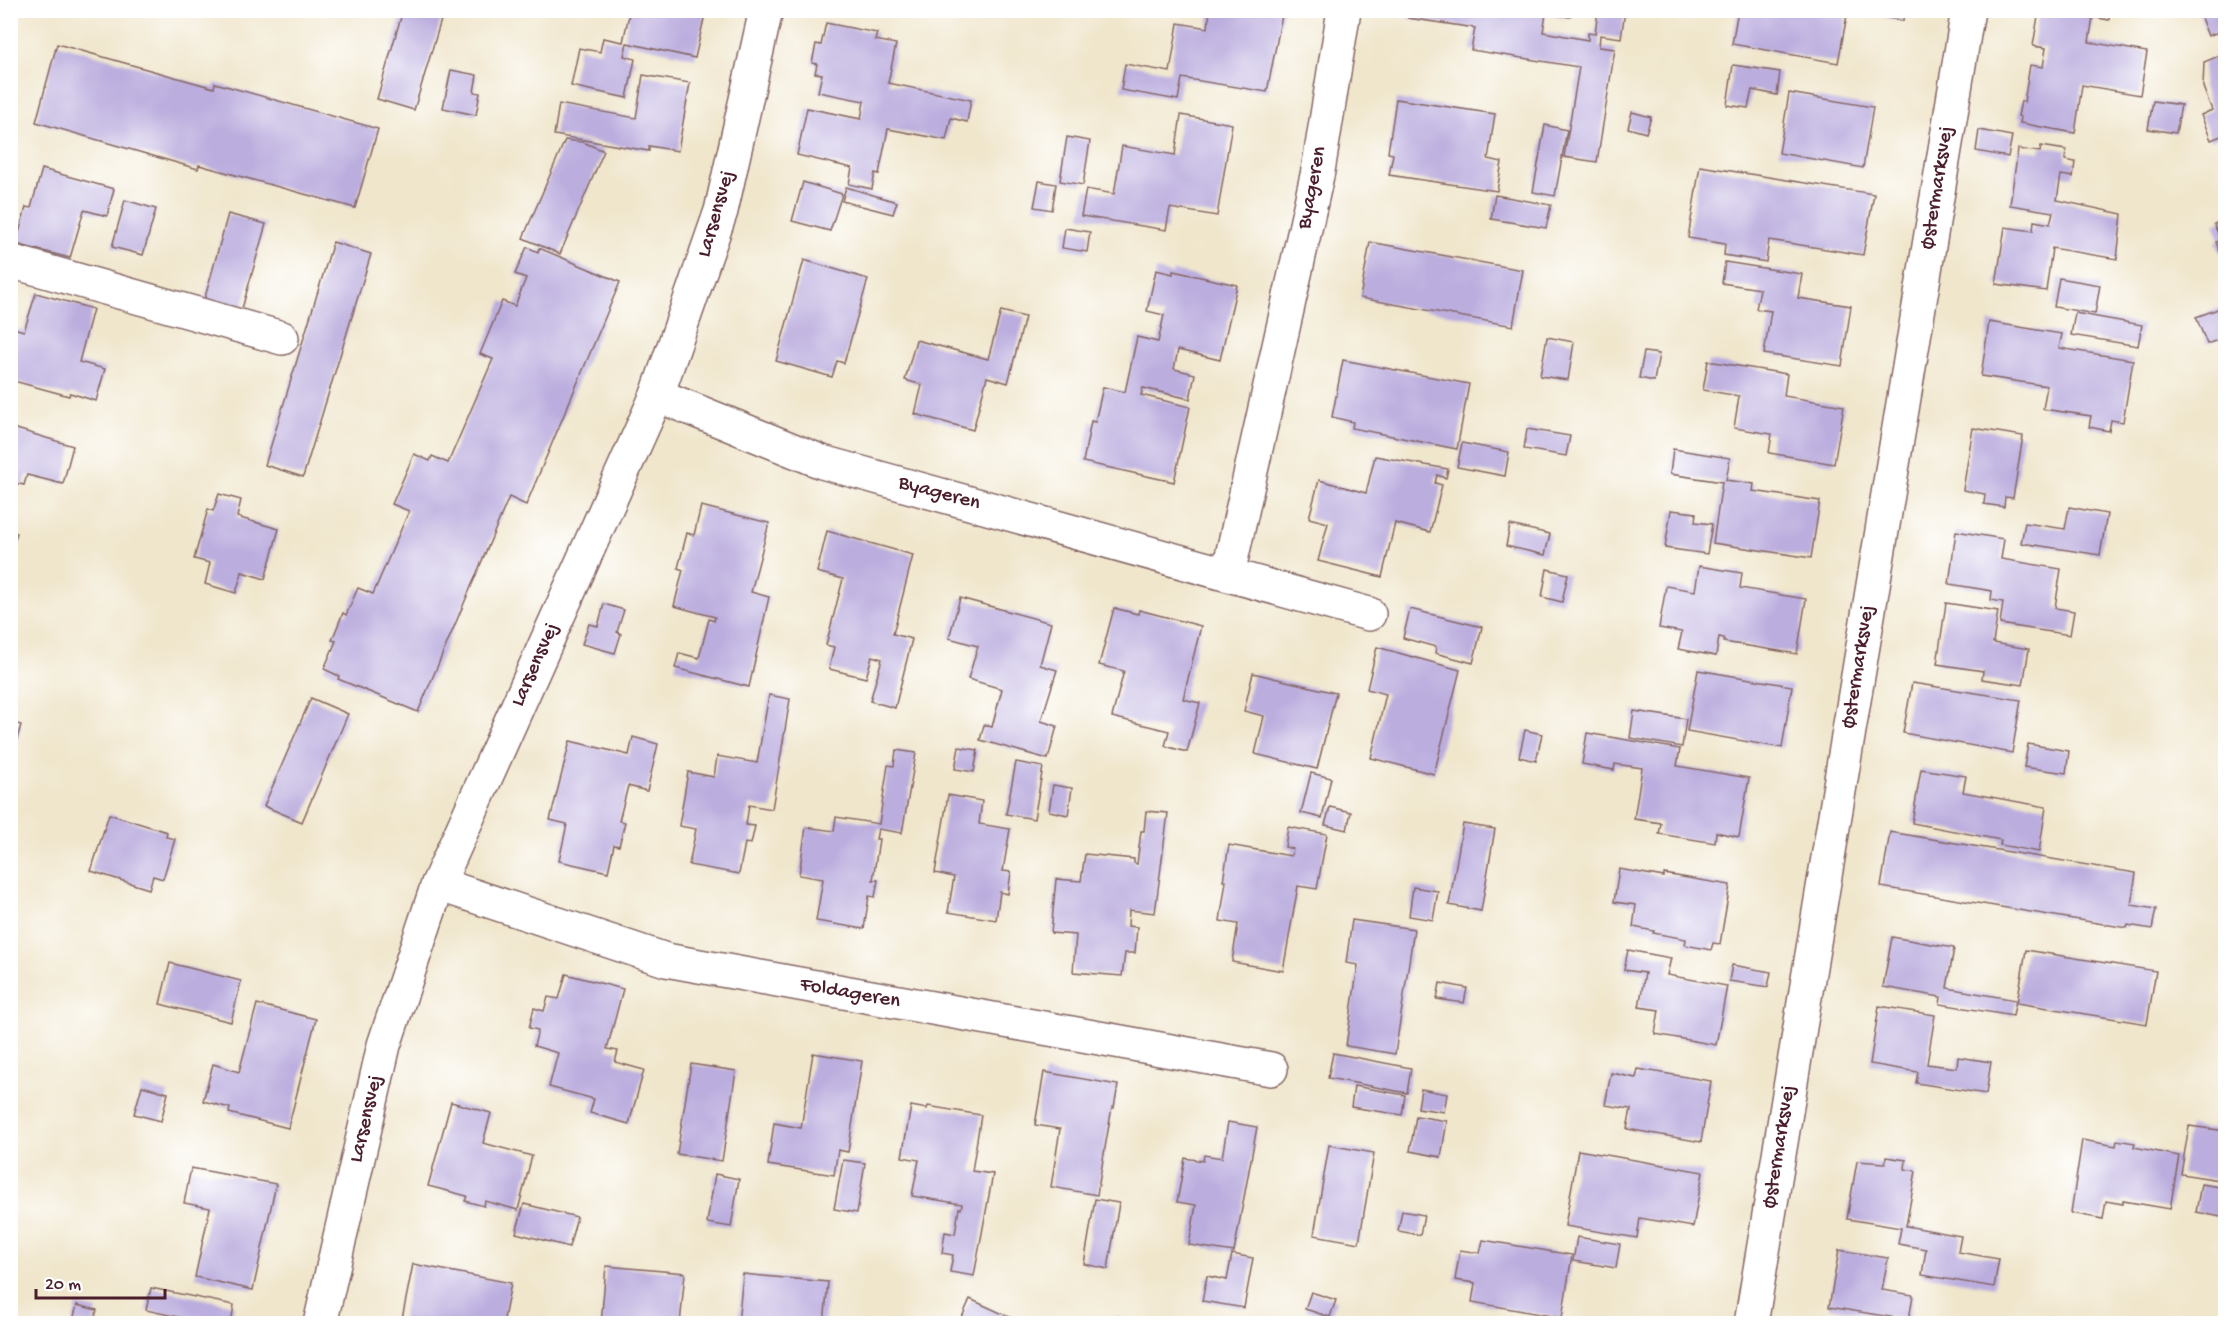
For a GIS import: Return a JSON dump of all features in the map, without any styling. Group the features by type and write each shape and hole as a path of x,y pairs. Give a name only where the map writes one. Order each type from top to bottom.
{"street":[{"name":"Larsensvej","path":"320,1323 384,1044 438,884 657,395 721,211 766,10"},
{"name":"Byageren","path":"1228,574 1318,171 1344,10"},
{"name":"Østermarksvej","path":"1751,1323 1968,10"},
{"path":"10,261 282,338"},
{"name":"Byageren","path":"657,395 822,462 1369,614"},
{"name":"Foldageren","path":"438,884 666,960 1271,1070"}],"building":[{"path":"403,10 444,10 414,110 377,99"},
{"path":"630,10 706,10 695,58 627,43 624,56 635,59 627,98 571,86 579,48 600,52 603,38 623,42"},
{"path":"1210,10 1283,10 1267,92 1182,78 1178,100 1121,90 1125,64 1170,72 1178,23 1208,28"},
{"path":"1409,10 1572,10 1570,17 1546,14 1543,32 1588,40 1588,33 1595,34 1598,10 1625,11 1621,38 1600,35 1599,47 1615,49 1597,162 1564,157 1579,67 1471,50 1475,28 1408,18"},
{"path":"1738,10 1848,10 1838,63 1732,44"},
{"path":"1851,10 1904,10 1903,21"},
{"path":"2039,10 2110,10 2109,20 2093,17 2089,42 2147,52 2140,95 2082,85 2075,133 2020,123 2021,117 2018,116 2021,101 2024,102 2030,65 2043,67 2046,48 2033,46"},
{"path":"2198,10 2226,10 2226,29 2208,36"},
{"path":"826,23 877,33 875,40 896,44 888,83 971,100 967,122 951,118 946,140 888,129 879,174 875,173 872,189 849,184 852,168 797,155 807,108 861,119 864,101 818,92 822,74 815,73 817,64 812,63 816,44 821,45"},
{"path":"57,44 214,88 215,83 378,129 355,208 199,165 198,169 36,122"},
{"path":"2226,53 2226,134 2211,140 2201,115 2212,110 2203,87 2204,62"},
{"path":"1733,65 1780,72 1777,95 1752,90 1748,108 1727,105"},
{"path":"451,70 477,75 474,92 480,93 476,115 443,108"},
{"path":"643,75 690,83 678,151 649,146 649,151 554,135 559,104 636,118"},
{"path":"1789,93 1873,107 1863,168 1779,153"},
{"path":"1396,99 1495,114 1488,159 1502,162 1497,191 1389,175 1393,154 1388,153"},
{"path":"2153,101 2181,105 2176,133 2148,129"},
{"path":"1632,112 1651,117 1646,133 1628,128"},
{"path":"1181,115 1232,124 1217,216 1170,208 1166,230 1081,216 1086,189 1114,194 1122,146 1175,155"},
{"path":"1545,125 1567,130 1555,196 1533,192"},
{"path":"1979,130 2012,136 2008,157 1976,151"},
{"path":"1067,137 1090,141 1083,185 1060,181"},
{"path":"565,140 583,142 604,151 560,254 523,238"},
{"path":"2041,146 2066,150 2065,160 2075,162 2073,177 2061,175 2057,200 2122,214 2117,259 2052,248 2046,291 1996,284 2005,227 2033,231 2034,221 2050,224 2053,212 2010,205 2018,149 2040,152"},
{"path":"1700,166 1874,194 1863,255 1769,240 1766,262 1724,255 1725,244 1688,238"},
{"path":"42,169 114,189 107,216 84,210 70,258 16,244 26,207 31,208"},
{"path":"1039,181 1056,184 1052,210 1034,207"},
{"path":"803,182 842,194 830,231 792,221"},
{"path":"846,187 897,202 893,214 842,201"},
{"path":"1495,195 1551,205 1546,228 1491,219"},
{"path":"125,200 156,209 143,255 112,247"},
{"path":"228,214 266,224 241,312 204,301"},
{"path":"2226,219 2225,264 2216,242 2221,241 2214,224"},
{"path":"1065,228 1090,232 1087,252 1062,248"},
{"path":"333,242 371,254 303,477 265,465"},
{"path":"1370,242 1523,270 1513,326 1360,298"},
{"path":"527,247 538,252 539,248 620,282 526,505 509,497 418,712 338,679 339,676 324,669 336,641 332,640 343,613 346,615 358,588 373,594 409,511 392,504 414,454 430,461 432,456 448,463 493,359 480,354 502,301 515,306 526,278 515,274"},
{"path":"804,260 868,279 844,363 837,361 832,377 776,361"},
{"path":"1725,262 1802,274 1798,298 1851,306 1842,366 1764,354 1771,311 1756,309 1760,289 1722,283"},
{"path":"1156,270 1173,274 1173,271 1237,285 1220,360 1178,350 1174,369 1195,374 1190,399 1143,388 1141,395 1190,407 1174,482 1083,462 1091,421 1095,422 1103,387 1125,392 1137,337 1158,342 1164,315 1147,311"},
{"path":"2059,278 2100,285 2095,314 2054,307"},
{"path":"36,293 93,309 79,362 105,369 96,401 10,380 10,327 24,331"},
{"path":"2226,306 2226,337 2207,344 2196,317"},
{"path":"1001,311 1025,317 1008,383 987,377 973,430 915,414 922,385 905,380 916,340 988,359"},
{"path":"2075,313 2142,325 2138,346 2071,335"},
{"path":"1989,322 2062,334 2059,348 2133,360 2123,422 2111,420 2109,431 2089,427 2091,416 2043,409 2047,386 1981,376"},
{"path":"1547,337 1574,342 1568,380 1540,376"},
{"path":"1644,352 1659,354 1654,381 1639,378"},
{"path":"1343,360 1469,384 1457,449 1352,428 1353,422 1332,417"},
{"path":"1708,361 1787,374 1784,396 1844,406 1834,464 1769,453 1772,434 1734,428 1739,396 1703,390"},
{"path":"10,427 73,446 63,484 27,475 24,485 10,482"},
{"path":"1973,428 2023,436 2013,498 2005,497 2004,507 1984,504 1985,494 1963,490"},
{"path":"1527,429 1570,436 1566,456 1524,449"},
{"path":"1462,443 1509,452 1505,476 1457,467"},
{"path":"1673,449 1730,458 1726,480 1754,484 1753,491 1820,501 1811,558 1713,543 1722,482 1670,474"},
{"path":"1375,456 1448,469 1446,478 1437,475 1435,483 1442,485 1430,532 1395,523 1382,577 1318,561 1328,523 1309,518 1319,480 1366,493"},
{"path":"219,494 241,500 237,517 279,529 265,579 242,572 236,593 205,584 210,563 194,559 208,509 213,511"},
{"path":"701,506 769,523 751,592 769,597 749,687 675,668 679,653 699,658 709,619 714,621 715,617 674,606 683,570 678,568 687,533 694,535"},
{"path":"2069,507 2107,514 2100,555 2021,543 2025,523 2065,529"},
{"path":"1671,510 1696,513 1695,522 1712,524 1707,554 1665,548"},
{"path":"1510,525 1550,534 1545,555 1506,546"},
{"path":"10,531 17,533 11,553 10,553"},
{"path":"827,531 913,555 893,634 912,639 895,708 870,701 882,659 872,656 866,678 829,669 834,647 826,645 843,579 817,572"},
{"path":"1956,531 2004,539 2001,559 2061,569 2055,608 2074,611 2070,635 2000,624 2003,602 1991,600 1992,591 1949,584"},
{"path":"1699,566 1742,573 1740,588 1806,599 1797,654 1724,642 1724,638 1719,637 1716,656 1678,649 1682,632 1659,628 1666,586 1695,591"},
{"path":"1547,569 1568,574 1562,602 1542,597"},
{"path":"960,598 1051,623 1040,665 1057,670 1041,721 1057,726 1048,759 980,740 984,725 992,727 1002,689 968,679 978,646 949,638"},
{"path":"1946,603 1998,611 1993,643 2029,649 2023,685 1982,679 1983,671 1937,664"},
{"path":"604,604 624,610 617,632 621,634 615,653 582,644 589,624 598,626"},
{"path":"1114,608 1138,614 1139,610 1201,626 1183,699 1200,703 1187,752 1165,746 1169,731 1112,717 1124,671 1099,665"},
{"path":"1410,609 1482,627 1473,663 1435,653 1436,647 1403,638"},
{"path":"1377,647 1460,670 1434,774 1371,758 1386,694 1367,689"},
{"path":"1698,670 1792,686 1782,748 1687,731"},
{"path":"1253,673 1336,693 1317,769 1255,754 1264,716 1244,711"},
{"path":"1912,683 2021,700 2012,753 1903,733"},
{"path":"769,695 790,699 772,809 749,805 746,825 755,826 751,844 745,843 739,874 689,865 696,829 679,826 688,772 714,777 717,756 757,763"},
{"path":"311,698 348,714 302,822 264,806"},
{"path":"1634,711 1686,719 1682,747 1630,738"},
{"path":"10,722 21,725 14,750 10,749"},
{"path":"1525,730 1542,734 1536,761 1519,757"},
{"path":"1587,733 1680,749 1677,766 1749,778 1739,837 1716,832 1715,843 1659,834 1661,823 1634,819 1642,768 1615,764 1614,770 1582,764"},
{"path":"633,737 658,744 647,791 628,786 619,821 625,822 619,846 614,845 608,872 559,861 567,824 550,820 570,741 629,755"},
{"path":"2028,744 2069,751 2066,773 2024,767"},
{"path":"959,747 978,750 974,772 955,769"},
{"path":"896,750 916,753 902,833 878,829 876,839 879,839 873,880 878,880 875,897 869,896 864,929 816,921 823,879 799,875 806,827 834,831 836,817 879,824 888,765 894,766"},
{"path":"1016,762 1043,767 1034,819 1006,814"},
{"path":"1921,769 1966,776 1963,792 2046,807 2039,852 2000,845 2001,840 1912,823"},
{"path":"1311,773 1331,778 1322,818 1301,813"},
{"path":"1053,785 1072,788 1068,815 1049,811"},
{"path":"948,795 982,801 979,824 1010,829 1003,871 1011,872 1008,894 1000,892 996,920 948,912 954,877 935,873"},
{"path":"1330,807 1351,812 1347,830 1325,825"},
{"path":"1146,811 1168,813 1155,913 1129,910 1128,926 1137,927 1135,953 1125,953 1122,976 1073,972 1076,935 1051,933 1056,879 1081,881 1085,854 1134,859 1134,863 1137,864"},
{"path":"109,814 167,832 166,837 175,839 163,879 153,876 149,889 91,871"},
{"path":"1463,824 1495,829 1481,911 1449,905"},
{"path":"1288,827 1327,834 1317,889 1298,886 1283,971 1232,962 1238,924 1220,921 1229,845 1291,856 1293,849 1285,847"},
{"path":"1890,832 2136,873 2131,905 2156,909 2152,929 2128,925 2127,928 1881,887"},
{"path":"1619,869 1730,885 1720,944 1713,943 1711,950 1685,945 1686,939 1633,927 1636,905 1614,902"},
{"path":"1413,887 1438,891 1433,920 1409,916"},
{"path":"1352,920 1414,929 1395,1054 1346,1046 1358,965 1346,963"},
{"path":"1892,937 1954,948 1947,988 2016,1000 2013,1016 1940,1004 1941,997 1883,987"},
{"path":"1628,950 1671,958 1667,975 1727,986 1716,1045 1655,1034 1659,1010 1639,1007 1645,973 1624,970"},
{"path":"2026,950 2156,971 2147,1024 2017,1003"},
{"path":"170,963 241,981 231,1022 160,1004"},
{"path":"1732,965 1771,972 1768,987 1729,981"},
{"path":"566,974 623,989 607,1049 618,1051 615,1062 644,1070 629,1124 590,1113 594,1099 549,1087 558,1053 534,1046 538,1030 529,1028 534,1008 544,1011 548,997 559,999"},
{"path":"1440,983 1467,988 1464,1003 1437,999"},
{"path":"257,1004 316,1019 288,1128 229,1113 230,1108 203,1101 213,1064 239,1072"},
{"path":"1879,1006 1935,1015 1927,1064 1957,1068 1958,1057 1991,1062 1986,1094 1916,1083 1918,1072 1870,1064"},
{"path":"813,1053 862,1061 848,1152 838,1150 834,1175 768,1165 774,1123 801,1128"},
{"path":"1333,1053 1411,1068 1407,1093 1328,1078"},
{"path":"691,1064 736,1071 722,1161 677,1154"},
{"path":"1638,1069 1711,1081 1701,1142 1627,1129 1631,1109 1605,1105 1611,1073 1636,1078"},
{"path":"1044,1072 1118,1085 1097,1195 1051,1187 1060,1129 1035,1125"},
{"path":"142,1086 168,1093 161,1121 134,1114"},
{"path":"1354,1086 1405,1095 1402,1115 1351,1107"},
{"path":"1421,1089 1447,1094 1444,1112 1418,1108"},
{"path":"451,1102 491,1113 483,1143 532,1156 518,1210 485,1201 484,1206 465,1201 467,1196 428,1186"},
{"path":"911,1106 927,1109 928,1106 981,1115 972,1171 993,1174 974,1276 950,1272 953,1255 942,1253 945,1232 955,1234 959,1208 961,1209 962,1204 912,1196 919,1160 902,1157"},
{"path":"1416,1116 1447,1121 1441,1157 1410,1151"},
{"path":"1228,1122 1257,1127 1234,1252 1189,1245 1196,1205 1177,1202 1185,1158 1203,1161 1204,1155 1222,1158"},
{"path":"2189,1126 2226,1131 2226,1181 2181,1174"},
{"path":"2082,1140 2116,1146 2117,1140 2135,1143 2134,1147 2179,1156 2170,1209 2123,1201 2123,1204 2106,1201 2103,1219 2071,1213"},
{"path":"1329,1145 1374,1153 1359,1243 1314,1235"},
{"path":"1578,1150 1703,1172 1693,1227 1640,1218 1637,1238 1565,1226"},
{"path":"1886,1157 1906,1160 1905,1169 1916,1171 1906,1226 1961,1236 1958,1252 1999,1259 1994,1287 1922,1275 1926,1249 1898,1244 1901,1228 1847,1219 1857,1161 1885,1163"},
{"path":"843,1160 865,1163 857,1213 834,1209"},
{"path":"191,1168 276,1184 253,1290 195,1277 210,1208 184,1203"},
{"path":"715,1174 739,1179 731,1227 707,1223"},
{"path":"2201,1184 2226,1188 2226,1218 2196,1212"},
{"path":"1095,1199 1119,1203 1108,1269 1084,1264"},
{"path":"524,1204 577,1217 569,1247 516,1233"},
{"path":"1402,1211 1424,1215 1420,1235 1398,1231"},
{"path":"1577,1237 1620,1244 1616,1268 1573,1261"},
{"path":"1483,1240 1572,1255 1562,1318 1472,1302 1475,1283 1455,1280 1460,1250 1480,1253"},
{"path":"1839,1250 1888,1258 1882,1290 1913,1295 1909,1320 1829,1307"},
{"path":"1232,1254 1253,1258 1244,1308 1202,1301 1207,1276 1227,1280"},
{"path":"413,1264 511,1283 503,1324 401,1324"},
{"path":"606,1266 685,1273 680,1324 601,1324"},
{"path":"743,1274 828,1282 824,1324 738,1324"},
{"path":"151,1288 234,1305 231,1324 210,1324 146,1310"},
{"path":"1311,1292 1336,1300 1330,1317 1305,1309"},
{"path":"970,1299 1025,1324 959,1324"},
{"path":"77,1305 97,1310 93,1324 72,1324"},
{"path":"1116,1316 1132,1324 1113,1324"},
{"path":"539,1318 561,1323 561,1324 538,1324"}]}
